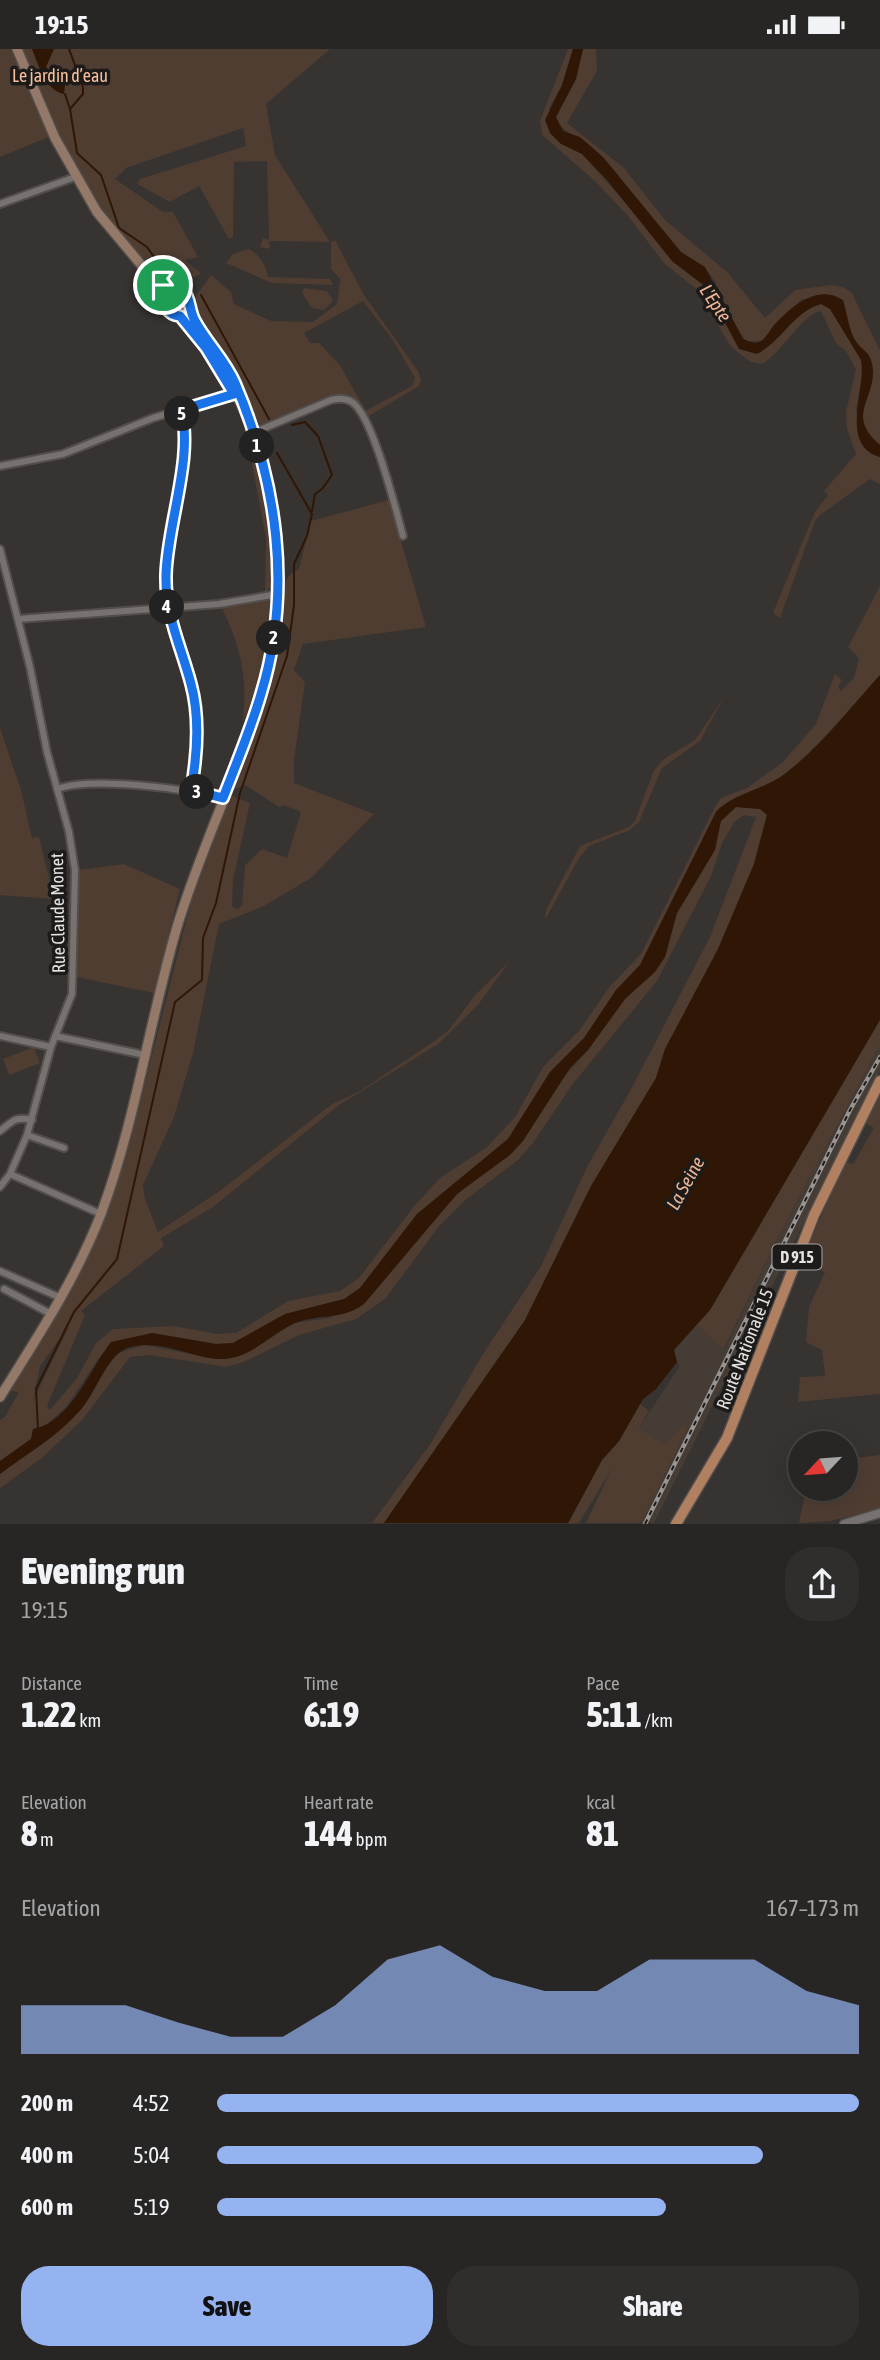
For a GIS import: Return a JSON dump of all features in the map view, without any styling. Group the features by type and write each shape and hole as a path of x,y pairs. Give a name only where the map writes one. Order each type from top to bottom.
{"main road":[{"path":"17,49 75,177 108,227 153,279 168,313 180,316 206,348 236,393"},
{"path":"0,1397 61,1298 101,1214 126,1135 178,925 261,694 272,645 278,594 274,519 265,470 253,433 227,368 189,308 187,296 153,279"},
{"path":"164,302 169,294 176,291"},
{"path":"180,316 189,308"},
{"name":"Route Nationale 15","path":"676,1524 727,1438 824,1191 880,1081"}],"street":[{"path":"0,204 75,177"},
{"path":"0,466 63,454 181,410 236,393"},
{"path":"253,433 331,400 340,398 355,404 363,415 381,460 403,537"},
{"path":"181,410 183,452 168,550 167,607 195,705 195,763 191,790"},
{"name":"Rue Claude Monet","path":"0,549 69,832 75,878 73,986 51,1047 27,1135 10,1174 0,1187"},
{"path":"18,619 219,604 278,594"},
{"path":"57,789 82,783 191,790 223,798"},
{"path":"55,1036 145,1055"},
{"path":"0,1037 51,1047"},
{"path":"0,1131 12,1119 19,1117 32,1120"},
{"path":"27,1135 64,1149"},
{"path":"10,1174 101,1214"},
{"path":"0,1271 61,1298"},
{"path":"4,1289 51,1314"},
{"path":"845,1524 880,1513"}],"shaded area":[{"path":"880,1045 880,1070 654,1523 641,1523 688,1428 683,1425 664,1444 639,1428 679,1367 674,1350 696,1325 725,1349 779,1235"}],"green space":[{"path":"0,49 12,49 49,137 0,157"},
{"name":"Le jardin d’eau","path":"23,49 330,49 266,104 275,155 330,242 269,241 270,249 260,247 263,238 269,240 267,161 234,162 233,237 229,239 199,186 170,202 137,184 140,179 246,146 243,128 126,168 115,179 163,212 173,212 198,257 185,260 201,273 180,286 164,280 122,236 87,186 59,133"},
{"path":"568,49 573,49 562,85 549,108 562,144 582,154 652,233 672,261 706,287 727,324 757,354 774,342 803,313 821,304 830,309 861,360 863,370 856,410 875,455 880,457 880,484 870,479 815,521 780,618 774,614 774,610 815,512 828,495 824,491 856,454 847,429 846,412 856,370 846,351 836,343 821,311 807,319 770,359 762,364 751,362 731,347 696,289 664,263 628,216 596,182 542,135 540,121"},
{"path":"583,49 596,49 597,71 567,123 624,168 665,220 727,272 765,318 795,290 831,285 843,287 852,293 880,351 880,445 871,436 863,420 873,375 872,364 854,338 842,300 833,296 802,299 762,341 747,341 709,273 678,249 606,161 558,123 556,117 576,79"},
{"path":"335,240 364,295 418,371 421,379 419,386 367,417 365,411 412,386 415,378 393,340 363,301 304,333 310,343 319,343 340,365 364,408 343,397 260,426 240,382 197,314 196,296 211,275 231,292 234,304 271,321 313,322 337,304 340,279 331,269 331,242"},
{"path":"248,249 262,261 268,277 330,279 333,285 272,283 226,263 233,254"},
{"path":"304,288 327,291 333,301 324,310 312,308 302,293"},
{"path":"249,448 255,448 269,509 273,586 265,592 266,538"},
{"path":"389,500 426,627 303,644 294,670 305,682 294,760 294,783 374,814 311,878 264,906 219,924 193,1053 174,1117 143,1185 145,1199 158,1232 221,1190 332,1104 360,1091 449,1030 476,994 509,962 478,1005 438,1044 339,1105 213,1207 161,1238 164,1246 81,1311 85,1315 47,1406 50,1410 77,1378 96,1343 113,1329 173,1326 217,1334 236,1333 288,1301 340,1291 359,1278 415,1205 440,1178 487,1147 515,1117 543,1067 579,1031 610,986 641,954 721,798 747,788 782,763 816,724 835,674 842,680 838,687 841,691 854,678 859,658 848,647 880,586 880,675 823,738 786,773 716,812 640,965 616,990 584,1038 550,1072 508,1139 417,1214 360,1288 344,1299 285,1314 233,1343 216,1344 152,1333 101,1355 66,1407 31,1439 0,1461 0,1420 5,1417 19,1392 11,1391 81,1266 128,1150 192,898 231,796 250,803 233,880 232,907 238,909 242,905 245,865 262,849 287,858 301,812 284,805 279,807 245,785 235,789 233,784 272,674 280,636 283,588 291,574 299,569 311,521","holes":["69,1326 33,1401 40,1366"]},
{"path":"270,601 268,647 243,722 241,663 234,636 221,606"},
{"path":"724,697 700,741 662,768 639,822 630,830 589,846 579,858 545,920 546,910 580,846 629,827 635,821 654,770 664,759 695,740"},
{"path":"0,728 21,790 32,838 39,837 54,899 0,895"},
{"path":"736,807 760,809 767,814 754,864 718,949 665,1049 656,1078 591,1186 525,1320 384,1523 372,1523 431,1443 481,1357 541,1266 588,1165 630,1091 710,937 756,817 744,815 735,821 722,843 711,876 657,981 572,1085 533,1143 518,1160 464,1201 440,1225 385,1299 356,1319 299,1335 244,1362 226,1367 150,1355 130,1357 83,1419 43,1457 0,1488 0,1474 72,1419 118,1353 144,1345 218,1359 247,1353 294,1323 330,1318 378,1288 429,1223 470,1182 588,1050 625,999 665,957 677,913 703,870 721,821"},
{"path":"124,864 180,889 154,993 77,977 75,918 79,870"},
{"path":"880,1020 880,1045 779,1235 724,1349 696,1325 710,1310"},
{"path":"34,1047 40,1063 9,1075 3,1059"},
{"path":"880,1096 880,1394 798,1402 800,1377 825,1376 822,1350 806,1342 809,1307 825,1272 802,1262 844,1162 853,1164 874,1128 865,1123"},
{"path":"640,1404 649,1411 639,1428 664,1444 683,1425 688,1428 641,1523 586,1523 611,1470 579,1523 568,1524 602,1460 619,1441"},
{"path":"880,1455 880,1508 831,1521 799,1523 804,1501 858,1501 858,1458"}],"water":[{"path":"32,49 54,49 46,67 65,85 64,94 52,88"},
{"name":"L'Epte","path":"573,49 583,49 576,79 556,117 563,131 580,137 603,157 681,252 705,267 743,339 755,343 761,341 788,311 805,299 824,294 843,300 854,339 868,354 872,364 873,376 863,414 869,434 880,445 880,457 867,450 860,441 857,414 861,360 830,309 821,304 811,308 757,354 739,349 706,287 672,261 607,180 582,154 561,144 550,133 545,120 562,85"},
{"name":"La Seine","path":"880,675 880,1020 710,1310 674,1350 677,1362 656,1389 643,1399 619,1441 602,1460 568,1523 384,1523 525,1320 591,1186 656,1078 665,1049 718,949 754,864 767,815 760,809 736,807 721,821 715,850 677,913 665,957 655,972 625,999 588,1050 570,1068 523,1141 510,1155 457,1194 364,1304 347,1313 293,1324 258,1347 228,1359 205,1357 161,1346 138,1345 127,1348 114,1358 74,1417 0,1474 0,1461 31,1439 33,1429 46,1424 69,1406 111,1342 152,1333 216,1344 233,1343 285,1314 344,1299 360,1288 417,1214 508,1139 550,1072 584,1038 616,990 640,965 716,812 730,801 786,773 823,739"}],"waterway":[{"path":"69,49 83,87 83,94 70,109 77,153 101,175 119,228 147,247 173,284 190,280"},
{"path":"65,94 70,109"},
{"path":"201,295 269,419"},
{"path":"292,425 305,422 318,436 332,475 315,494 312,511"},
{"path":"38,1430 36,1389 74,1312 117,1259 175,1002 202,980 203,938 216,903 240,793 287,656 294,605 294,564 307,536 312,514 277,453"}],"railway":[{"path":"645,1524 850,1110 880,1057"}],"route":[{"path":"153,279 163,285 187,296 194,320 232,376 261,456 274,519 278,586 270,661 255,712 223,798 191,790 195,763 194,693 168,615 166,577 183,452 181,410 234,394 193,329 180,316 168,313 153,279"}]}
